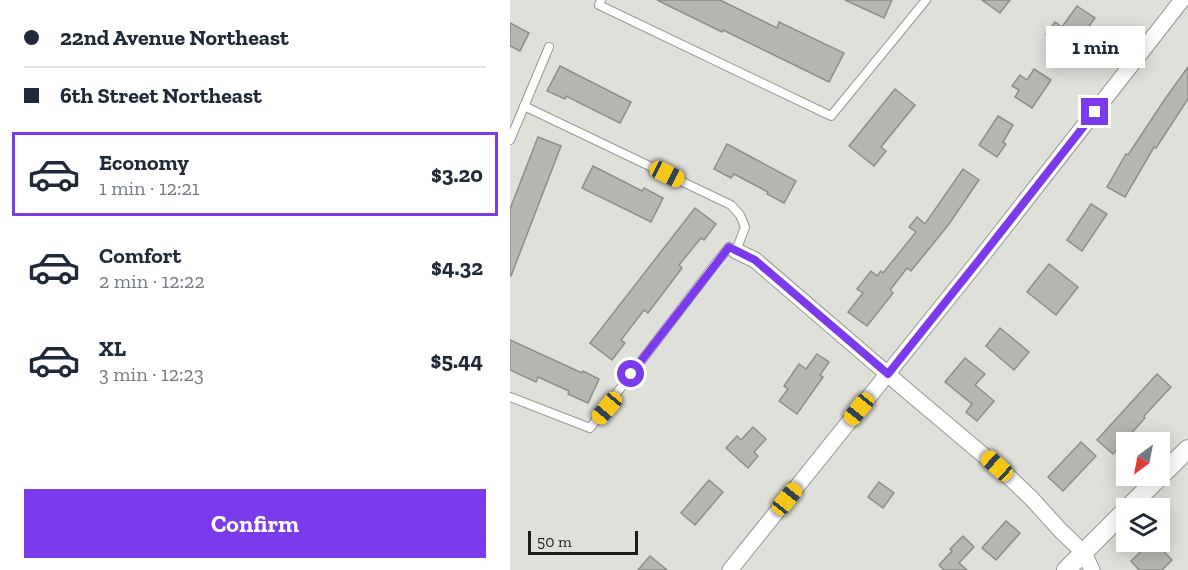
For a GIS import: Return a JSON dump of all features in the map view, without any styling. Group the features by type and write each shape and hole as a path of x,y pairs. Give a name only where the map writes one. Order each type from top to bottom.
{"street":[{"path":"729,570 979,260 1182,0"},
{"path":"736,251 755,260 1007,475 1084,553 1092,570"},
{"path":"1138,498 1188,449"},
{"path":"1066,570 1116,520"}],"lane":[{"path":"601,0 599,4 831,116 926,0"},
{"path":"510,140 549,47"},
{"path":"510,397 590,428 729,247 736,251 745,227 740,215 731,205 524,106"}],"building":[{"path":"657,0 720,0 777,28 779,22 844,53 829,82"},
{"path":"845,0 892,0 884,18"},
{"path":"982,0 1010,0 1000,13"},
{"path":"1077,6 1095,18 1070,52 1046,34 1055,22 1062,27"},
{"path":"510,23 529,33 520,51 510,46"},
{"path":"560,66 631,102 620,123 566,96 565,99 547,91"},
{"path":"1188,67 1188,99 1156,148 1154,147 1125,197 1107,187 1126,154 1128,155"},
{"path":"1034,69 1051,80 1032,108 1015,97 1019,90 1012,86 1020,75 1027,80"},
{"path":"895,89 915,105 881,147 886,151 874,166 849,146"},
{"path":"998,116 1013,125 1003,142 1006,144 997,157 979,145"},
{"path":"538,137 561,146 511,276 510,209"},
{"path":"727,144 796,181 784,203 734,174 731,178 714,169"},
{"path":"593,166 642,191 644,188 663,198 651,222 582,188"},
{"path":"963,169 979,180 949,224 911,271 907,268 890,290 893,293 867,326 848,312 863,293 857,289 871,271 877,276 881,271 883,273 916,232 909,227 917,217 925,224"},
{"path":"1091,204 1107,214 1082,251 1067,240"},
{"path":"695,208 716,224 704,240 701,238 679,265 682,268 648,313 644,310 621,340 625,343 612,360 590,343"},
{"path":"1049,264 1078,287 1056,315 1027,292"},
{"path":"1000,328 1029,352 1014,370 986,346"},
{"path":"510,340 599,379 588,403 568,394 569,391 538,377 536,382 510,370"},
{"path":"817,354 829,362 820,375 823,377 797,414 779,401 788,389 784,386 799,364 806,369"},
{"path":"965,358 985,374 975,385 994,401 977,421 966,412 972,404 945,382"},
{"path":"1157,374 1171,387 1133,432 1116,432 1116,451 1113,454 1097,440"},
{"path":"753,427 766,439 754,452 758,456 748,468 726,448 737,436 741,440"},
{"path":"1081,442 1096,456 1063,491 1048,477"},
{"path":"709,480 723,492 695,525 681,513"},
{"path":"879,482 894,493 883,508 868,497"},
{"path":"1006,521 1020,533 996,560 982,548"},
{"path":"963,536 974,547 959,563 967,570 944,570 939,565"},
{"path":"1140,552 1164,552 1172,560 1162,570 1139,570 1131,561"},
{"path":"650,556 667,570 638,570"}],"route":[{"path":"631,374 729,247 755,260 888,374 1095,112"}]}
